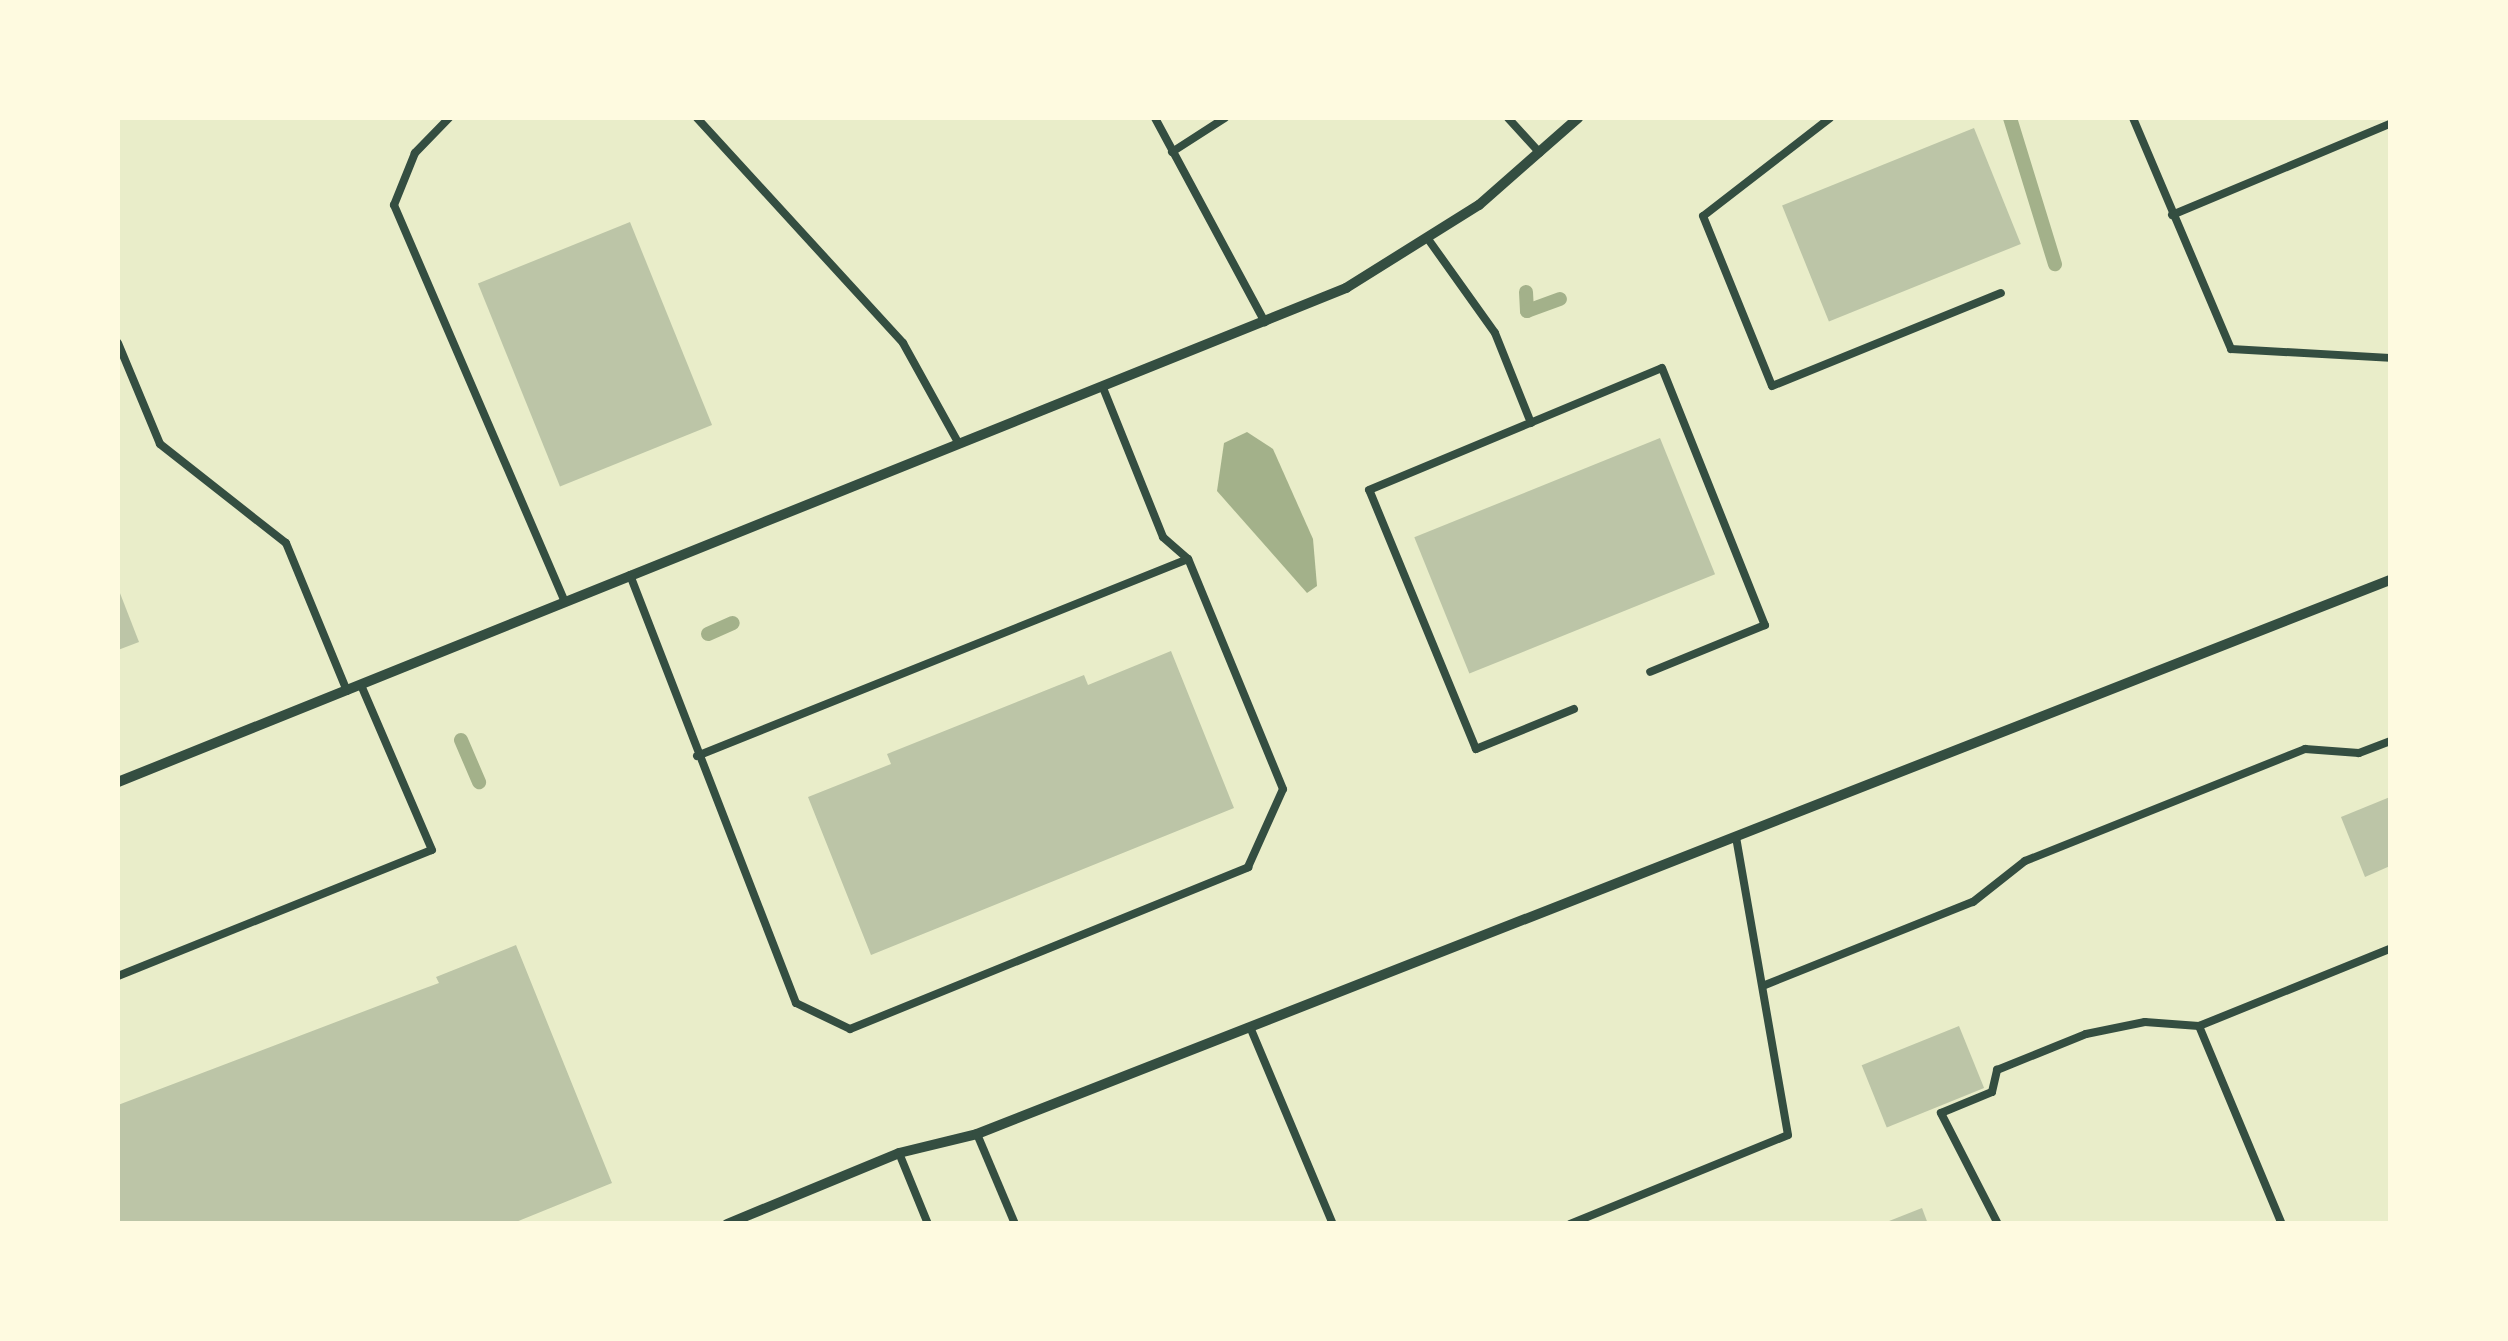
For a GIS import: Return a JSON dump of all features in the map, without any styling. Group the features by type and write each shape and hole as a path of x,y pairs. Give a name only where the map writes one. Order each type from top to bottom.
{"street":[{"path":"118,782 1346,288 1428,239 1540,153 1578,118"},
{"path":"727,1224 898,1153 977,1134 2390,580"}],"lane":[{"path":"449,118 415,153 394,205 565,602"},
{"path":"697,118 903,343 959,444"},
{"path":"1155,118 1264,322"},
{"path":"1172,152 1225,118"},
{"path":"1508,118 1540,153"},
{"path":"1830,118 1704,216 1772,386 2001,293"},
{"path":"2133,118 2231,349 2390,358"},
{"path":"2172,214 2390,124"},
{"path":"1428,239 1495,333 1531,423"},
{"path":"118,343 160,444 286,543 348,691"},
{"path":"1574,708 1476,749 1370,490 1662,368 1765,625 1650,672"},
{"path":"630,575 796,1003 850,1029 868,1022 1248,867 1282,789 1188,559 1163,537 1103,388"},
{"path":"697,756 1188,559"},
{"path":"118,976 432,850 362,685"},
{"path":"1765,985 1973,902 2025,862 2306,749 2360,753 2390,740"},
{"path":"1570,1224 1788,1135 1765,985 1736,838"},
{"path":"1998,1224 1941,1112 1992,1092 1997,1070 2086,1034 2144,1022 2199,1026 2390,950"},
{"path":"1250,1026 1334,1224"},
{"path":"2199,1026 2282,1224"},
{"path":"977,1134 1015,1224"},
{"path":"898,1153 928,1224"}],"shaded area":[{"path":"1247,432 1273,449 1313,539 1317,586 1307,593 1217,491 1224,443"}],"building":[{"path":"1974,128 2021,244 1829,321 1782,206"},
{"path":"630,222 712,425 560,486 478,283"},
{"path":"1660,438 1715,574 1469,674 1414,537"},
{"path":"118,588 139,642 118,650"},
{"path":"1171,651 1234,808 871,955 808,797 891,764 887,754 1084,675 1088,685"},
{"path":"2390,797 2390,866 2365,877 2341,817"},
{"path":"516,945 612,1183 511,1224 118,1224 118,1105 439,983 436,977"},
{"path":"1959,1026 1984,1088 1887,1127 1862,1065"},
{"path":"1922,1208 1928,1224 1884,1223"}],"waterway":[{"path":"2010,118 2055,264"},
{"path":"1526,292 1527,311 1560,299"},
{"path":"708,634 733,623"},
{"path":"461,740 479,782"}]}
